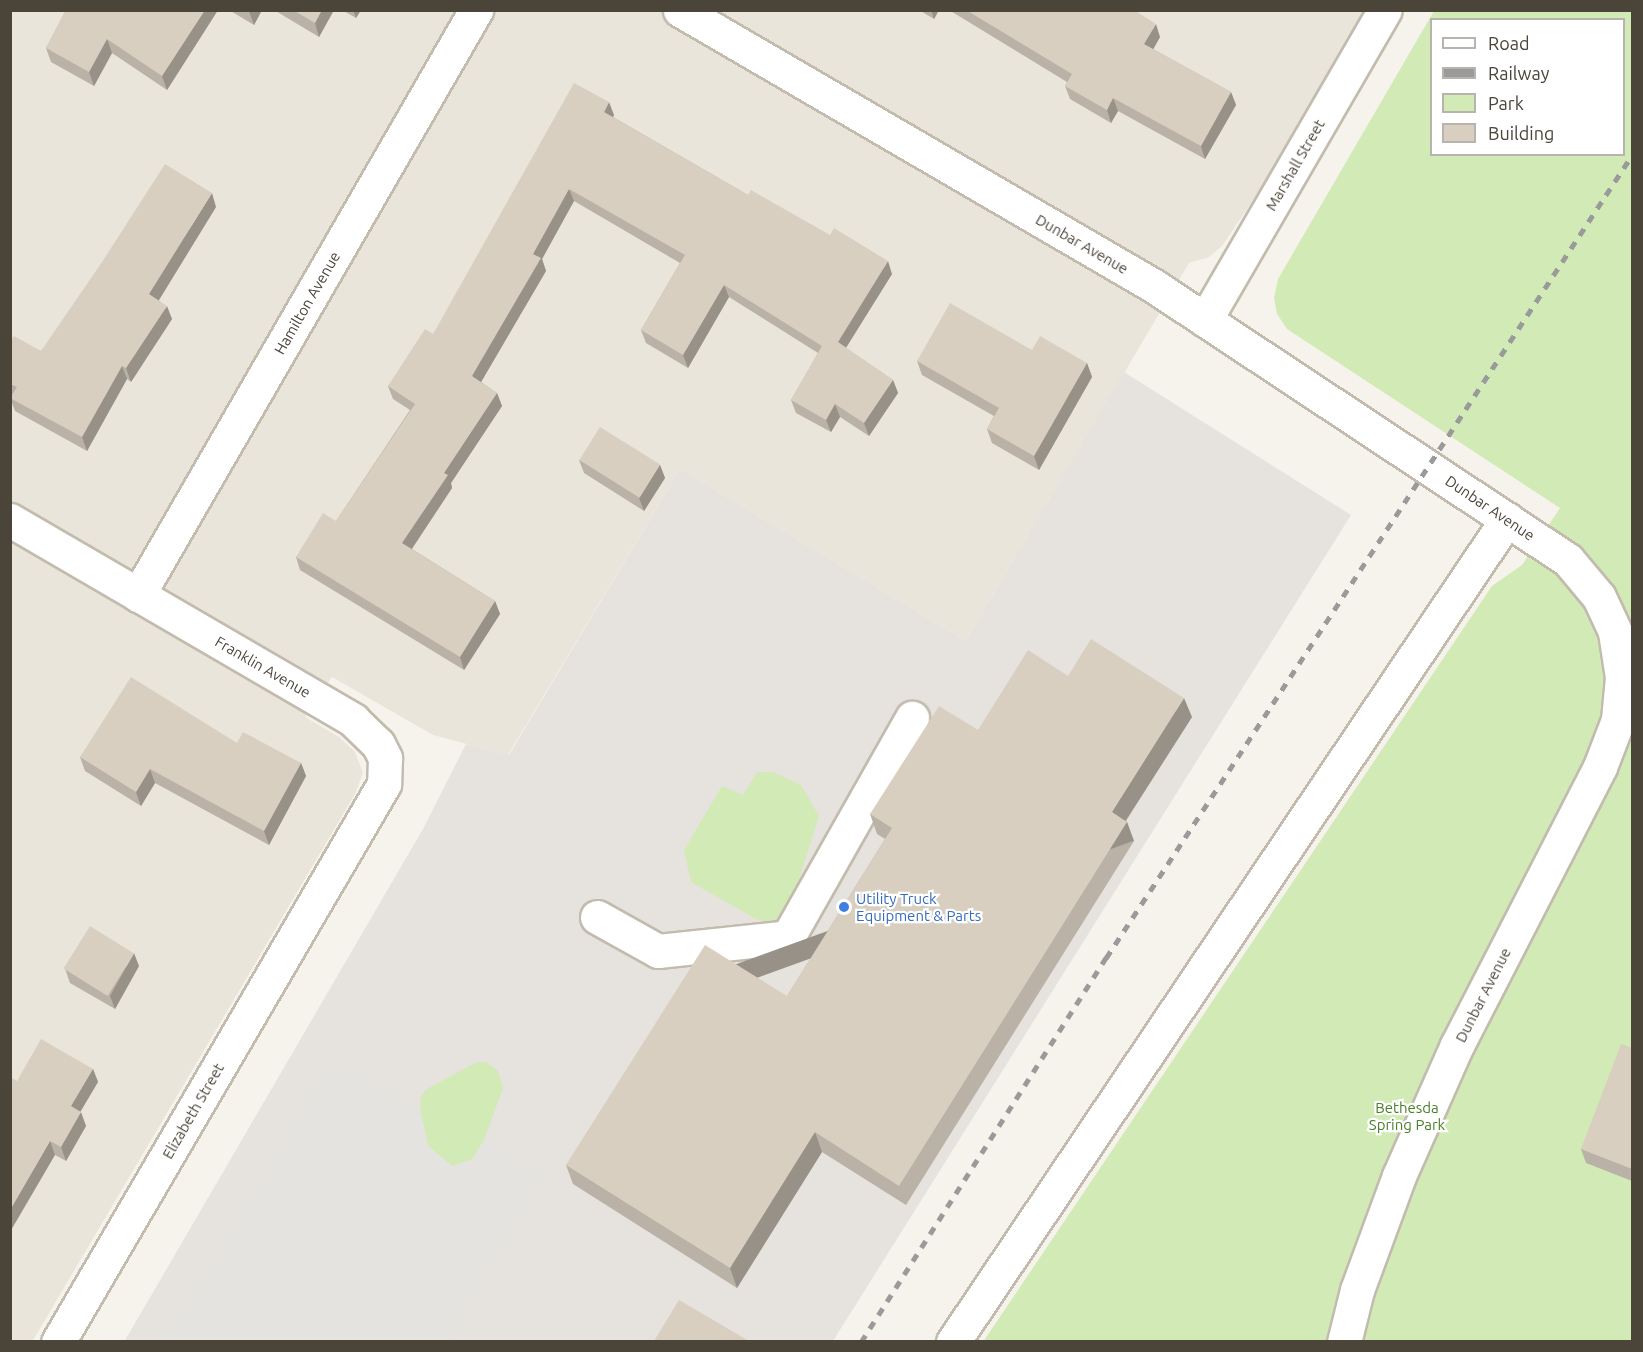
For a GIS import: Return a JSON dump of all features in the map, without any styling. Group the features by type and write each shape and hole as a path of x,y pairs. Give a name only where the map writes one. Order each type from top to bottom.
{"street":[{"name":"Hamilton Avenue","path":"138,595 476,10"},
{"name":"Dunbar Avenue","path":"680,10 1154,286 1568,560 1599,597 1615,632 1622,677 1618,720 1600,767 1457,1045 1399,1176 1357,1290 1344,1341"},
{"name":"Marshall Street","path":"1205,320 1385,10"},
{"path":"953,1341 1507,519"},
{"name":"Franklin Avenue","path":"10,520 353,720 378,744 385,758 384,784 328,880"},
{"path":"597,917 658,951 788,937 912,718"},
{"name":"Elizabeth Street","path":"58,1341 328,880"}],"shaded area":[{"path":"10,11 1364,11 1256,196 1222,246 1209,257 1189,263 966,641 680,469 508,755 433,735 332,677 305,717 339,737 355,752 363,773 355,794 32,1342 10,1341"},
{"name":"Utility Truck Equipment & Parts","path":"1124,372 1351,515 833,1341 124,1342 423,829 466,744 509,755 680,469 966,641"},
{"path":"332,1055 420,1109 428,1146 452,1166 472,1159 484,1140 545,1176 448,1341 164,1341"}],"green space":[{"name":"Bethesda Spring Park","path":"1434,11 1632,11 1632,1341 983,1342 1492,586 1522,565 1560,508 1287,329 1277,314 1274,298 1278,279"},
{"path":"757,772 773,772 801,785 819,816 789,911 776,923 758,920 691,882 684,850 722,786 743,795"},
{"path":"486,1062 498,1071 503,1088 484,1140 472,1160 452,1167 428,1146 420,1109 421,1096 427,1089 475,1063"}],"building":[{"path":"66,10 205,10 162,76 107,39 89,72 46,48"},
{"path":"293,10 322,10 315,23"},
{"path":"966,10 1134,10 1156,24 1144,44 1231,92 1201,146 1113,98 1107,110 1065,86 1072,74"},
{"path":"574,83 609,102 604,112 748,195 751,190 830,235 834,228 888,261 838,342 893,380 864,423 835,404 826,420 791,400 822,346 724,285 683,355 641,330 685,255 569,189 533,254 541,258 472,376 497,393 444,473 448,475 402,543 495,601 460,657 296,557 323,513 336,521 415,404 388,386 425,329 433,334"},
{"path":"165,164 212,193 149,294 167,306 126,368 122,366 82,437 10,398 17,387 10,384 10,341 14,336 41,351"},
{"path":"950,303 1032,350 1040,336 1087,363 1034,456 987,429 999,408 917,361"},
{"path":"600,427 660,465 640,498 579,460"},
{"path":"1091,639 1184,698 1112,812 1127,822 899,1186 815,1132 730,1268 566,1165 705,945 787,996 892,828 870,814 939,706 978,730 1028,650 1068,676"},
{"path":"131,677 237,743 243,732 301,763 264,831 150,769 136,792 80,757"},
{"path":"90,926 134,954 108,996 64,968"},
{"path":"41,1039 93,1069 71,1106 81,1112 61,1147 50,1141 10,1210 10,1077 17,1081"},
{"path":"1621,1044 1632,1048 1632,1169 1581,1149"},
{"path":"679,1300 749,1341 654,1341"}],"railway":[{"path":"861,1342 1106,958 1632,155"}],"place":[{"name":"Utility Truck Equipment & Parts","path":"844,907"}]}
